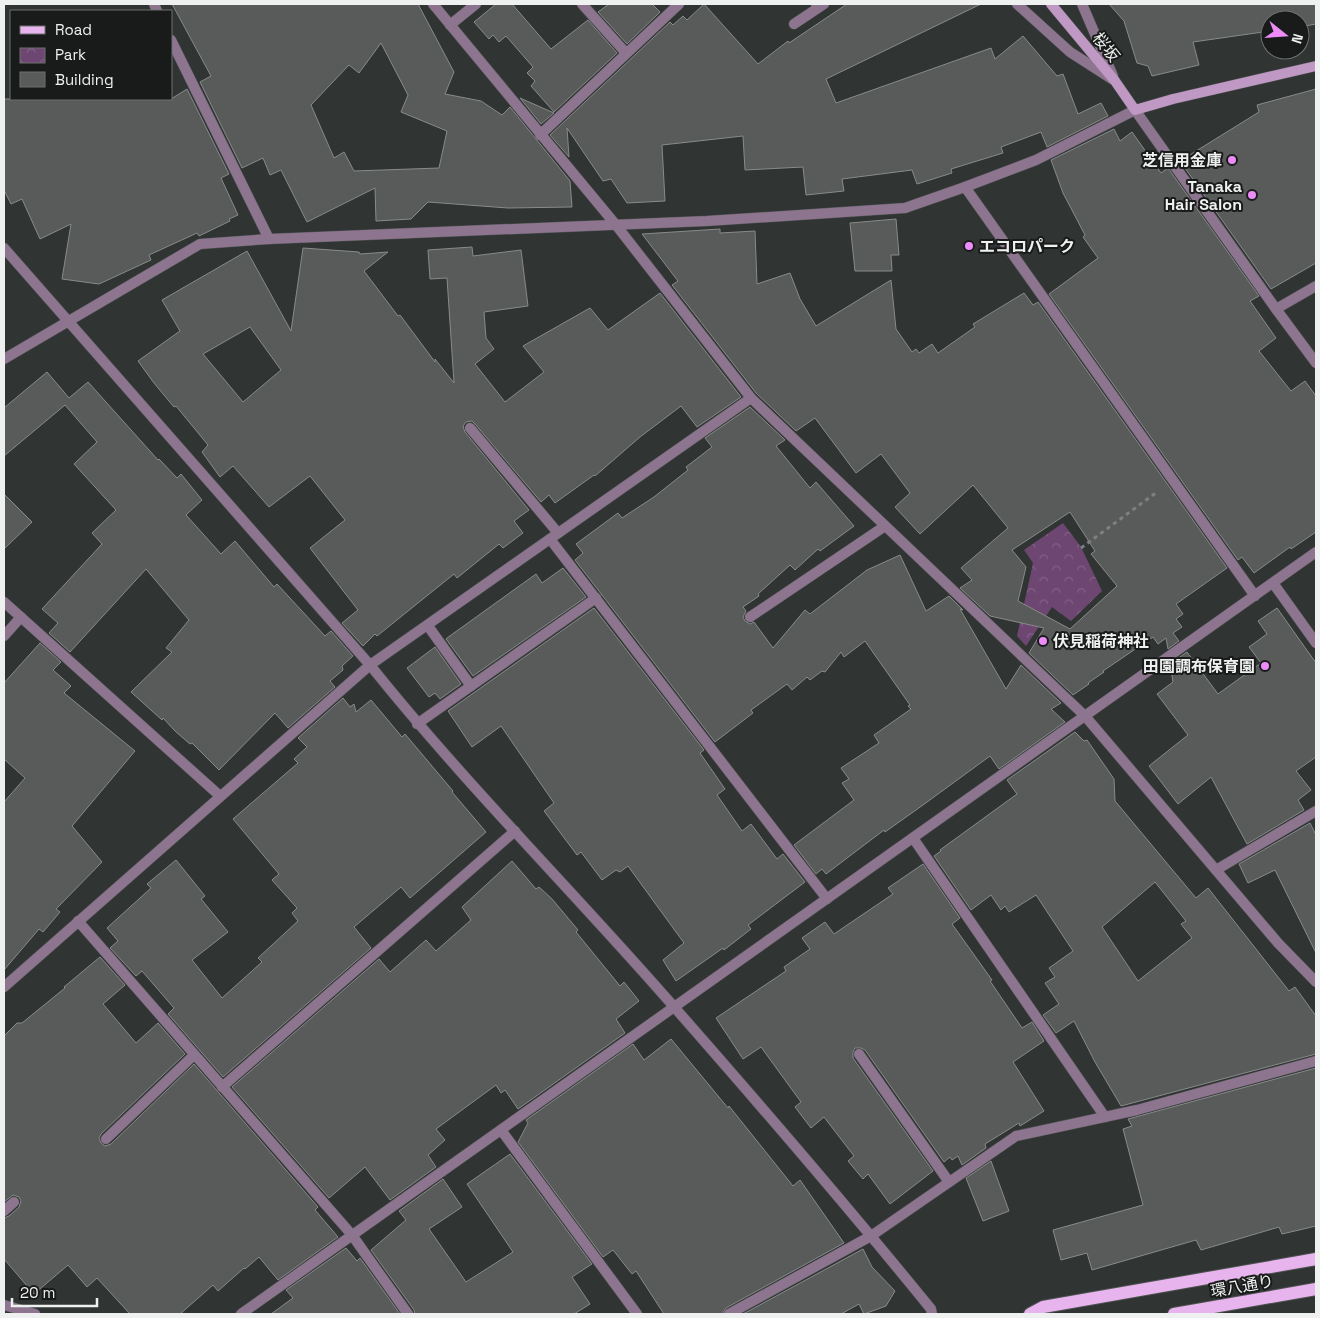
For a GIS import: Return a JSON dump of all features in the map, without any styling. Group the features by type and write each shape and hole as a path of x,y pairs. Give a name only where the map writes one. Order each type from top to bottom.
{"main road":[{"path":"1030,1314 1043,1307 1316,1258"},
{"name":"環八通り","path":"1174,1314 1316,1289"}],"street":[{"path":"433,4 616,225 751,398 1085,716 1278,943 1316,982"},
{"path":"450,25 476,4"},
{"path":"582,4 626,53"},
{"path":"540,134 679,4"},
{"path":"1017,4 1070,52 1115,81"},
{"name":"桜坂","path":"1051,4 1115,81 1135,110"},
{"path":"1082,4 1115,81"},
{"path":"794,24 820,5"},
{"path":"172,42 269,239"},
{"path":"4,359 200,244 269,239 707,221 905,208 1036,160 1135,110 1173,99 1316,66"},
{"path":"1135,110 1316,363"},
{"path":"965,187 1255,596"},
{"path":"4,248 370,665 417,724 675,1007 871,1236 931,1309 932,1314"},
{"path":"1276,309 1316,286"},
{"path":"4,987 370,665 751,398"},
{"path":"470,428 554,536 596,598 827,899"},
{"path":"750,617 885,526"},
{"path":"241,1314 1316,552"},
{"path":"1273,583 1316,643"},
{"path":"417,724 596,598"},
{"path":"4,602 220,796"},
{"path":"4,636 20,618"},
{"path":"428,626 471,686"},
{"path":"1216,870 1316,811"},
{"path":"222,1087 515,831"},
{"path":"913,838 1106,1117"},
{"path":"78,922 352,1235 408,1314"},
{"path":"859,1054 949,1182"},
{"path":"106,1139 194,1055"},
{"path":"729,1314 871,1236 1016,1136 1137,1110 1316,1061"},
{"path":"500,1130 637,1314"},
{"path":"4,1211 14,1202"},
{"path":"4,1306 35,1314"}],"path":[{"path":"1081,548 1173,481"}],"green space":[{"path":"1063,523 1081,547 1102,591 1071,621 1052,607 1026,646 1017,636 1033,563 1024,550"}],"building":[{"path":"172,4 418,4 454,72 445,94 481,101 502,115 510,107 570,181 572,207 508,208 428,202 411,219 376,221 375,188 307,222 281,170 270,175 263,158 242,168 200,82 211,76","holes":["381,43 408,95 401,112 447,131 439,168 354,171 344,152 334,158 311,105 349,65 359,73"]},
{"path":"496,4 512,4 551,49 588,20 617,53 554,112 531,86 535,81 527,73 533,67 506,36 499,42 493,35 489,39 474,22"},
{"path":"609,4 652,4 660,12 627,44 598,12"},
{"path":"704,4 758,64 788,41 789,43 847,4 981,4 826,79 836,103 991,48 995,59 1023,36 1057,76 1063,74 1078,114 1101,103 1108,116 1047,147 1041,132 1001,147 1003,153 951,169 952,173 917,184 912,170 842,179 844,191 806,195 803,167 745,170 743,136 662,145 665,201 627,203 611,179 603,181 567,128 569,157 550,135 670,22 673,25 683,16 687,20"},
{"path":"1109,4 1316,4 1316,24 1310,25 1310,10 1260,10 1260,32 1193,42 1199,65 1152,76 1148,66 1137,63 1124,21"},
{"path":"187,89 229,174 221,178 238,215 199,236 197,233 149,255 151,260 99,284 62,279 71,224 40,239 22,199 11,204 4,190 4,99 172,100"},
{"path":"1316,89 1316,263 1271,289 1180,161 1259,112 1257,105"},
{"path":"520,98 554,113 541,124"},
{"path":"1114,129 1120,141 1132,132 1161,173 1168,168 1259,296 1250,301 1276,338 1259,351 1291,391 1305,381 1316,396 1316,532 1291,549 1290,547 1254,573 1242,557 1238,560 1049,294 1098,258 1083,237 1085,235 1063,193 1051,160"},
{"path":"896,219 899,255 891,255 892,271 855,271 850,223"},
{"path":"720,229 720,233 755,231 757,284 790,273 800,299 816,326 891,280 896,329 912,352 916,349 919,353 932,344 938,353 975,327 973,324 1024,293 1033,305 1038,302 1227,568 1176,604 1183,614 1176,619 1182,627 1173,633 1179,641 1168,649 1166,638 1158,644 1153,637 1103,671 1073,695 1029,653 1044,628 990,616 960,588 972,580 961,568 1008,528 973,485 920,534 895,507 910,493 881,454 856,473 815,418 796,431 756,393 672,285 678,281 642,234","holes":["1070,512 1095,551 1091,554 1117,586 1070,629 1018,601 1026,567 1012,550"]},
{"path":"472,247 473,256 521,250 528,306 484,312 486,338 494,349 475,364 505,402 544,372 523,346 590,308 608,330 660,293 741,397 697,427 681,406 640,437 595,476 555,503 549,495 541,502 475,424 472,421 466,422 463,426 465,432 529,510 514,521 523,533 503,548 499,544 457,578 454,574 377,636 375,634 363,646 342,623 358,610 310,548 345,520 310,476 269,507 233,466 220,477 202,452 208,445 154,383 138,361 180,331 162,300 247,251 291,331 303,248 359,252 360,254 388,252 364,271 398,316 400,315 435,362 435,359 454,383 447,278 430,279 428,250","holes":["250,327 281,370 243,402 203,354"]},
{"path":"47,372 69,398 88,382 158,460 177,478 181,474 202,500 186,515 221,554 235,541 274,587 277,584 325,636 331,631 353,656 342,666 343,670 330,681 335,687 288,728 275,713 219,770 192,743 190,744 163,718 162,720 131,692 172,652 166,648 189,620 146,569 70,652 49,633 58,623 42,609 102,544 92,533 116,510 74,464 97,442 65,405 4,456 4,408"},
{"path":"750,407 785,440 776,446 810,488 816,482 854,526 820,551 818,549 795,570 790,565 758,594 759,596 743,607 746,611 743,617 745,621 750,624 754,622 773,648 805,610 810,614 867,570 900,555 926,611 949,596 963,610 960,609 1006,689 1021,665 1061,703 1051,709 1065,722 999,769 990,756 885,832 884,830 826,874 822,869 816,874 794,845 854,800 842,783 849,779 841,768 879,743 874,735 911,709 865,641 844,657 841,652 825,672 822,671 810,680 807,677 792,690 787,684 751,710 753,713 715,742 575,560 583,553 576,544 618,513 622,518 654,497 688,470 686,467 712,447 705,438"},
{"path":"4,494 32,522 4,549"},
{"path":"563,568 586,597 473,676 446,639 536,574 542,583"},
{"path":"594,608 704,750 700,753 725,789 717,795 742,831 751,824 777,859 783,854 805,882 748,925 751,929 724,950 723,948 676,981 663,960 684,943 628,866 620,872 616,870 602,880 581,852 577,855 544,811 554,803 501,726 472,747 448,711"},
{"path":"1277,608 1316,663 1316,757 1296,771 1311,790 1298,800 1304,810 1247,844 1211,777 1178,804 1149,766 1188,735 1157,694 1173,682 1170,664 1187,652 1218,694 1261,663 1249,647 1267,634 1258,621"},
{"path":"40,643 61,662 53,670 71,686 64,693 135,751 72,826 102,862 56,909 60,912 43,932 39,929 4,970 4,802 25,778 4,759 4,683"},
{"path":"435,647 461,684 440,699 435,693 429,697 407,668"},
{"path":"343,698 350,707 354,704 356,712 371,700 402,737 405,734 486,832 410,898 401,887 354,927 371,948 223,1077 168,1014 174,1008 142,971 136,976 110,948 118,941 107,928 151,888 147,884 176,860 205,896 201,899 228,932 192,960 222,998 262,962 258,958 298,921 292,913 297,908 272,880 279,874 233,819 298,763 294,759 307,747 298,738"},
{"path":"1075,732 1084,741 1087,740 1114,779 1115,801 1196,898 1208,888 1289,991 1295,987 1316,1016 1316,1054 1121,1106 1074,1021 1056,1033 1043,1015 1059,1004 1045,983 1055,977 1049,968 1073,951 1036,895 1009,912 1005,906 1001,910 991,895 971,910 934,856 1017,794 1007,780","holes":["1155,882 1186,921 1181,924 1192,938 1138,981 1102,927"]},
{"path":"1310,823 1316,835 1316,953 1275,870 1248,883 1239,864"},
{"path":"512,861 536,889 539,887 552,899 620,986 624,982 639,1001 616,1019 625,1033 518,1109 505,1090 501,1093 496,1085 436,1129 445,1140 428,1155 436,1167 390,1200 365,1167 329,1198 232,1087 379,959 390,972 426,940 436,951 471,920 462,907"},
{"path":"923,864 960,918 952,924 992,980 990,981 1022,1028 1032,1022 1044,1041 1013,1062 1044,1111 1020,1126 1019,1123 985,1144 986,1148 962,1165 958,1156 952,1160 950,1157 944,1162 865,1050 855,1048 853,1058 933,1171 890,1204 868,1174 863,1179 848,1161 854,1156 824,1117 811,1128 795,1107 801,1102 761,1047 743,1059 716,1018 786,971 784,967 810,949 802,938 825,922 834,934 893,894 888,888"},
{"path":"100,957 125,985 103,1004 136,1043 158,1023 185,1054 101,1134 99,1138 101,1143 105,1146 111,1144 194,1064 318,1207 315,1210 338,1237 278,1280 259,1257 218,1291 213,1285 180,1314 130,1314 97,1278 87,1287 68,1265 34,1294 4,1259 4,1218 19,1207 21,1201 19,1197 13,1195 4,1202 4,1036 17,1023 22,1023"},
{"path":"671,1039 728,1108 729,1106 793,1186 800,1180 844,1243 726,1308 722,1314 664,1314 636,1271 632,1274 613,1250 603,1257 518,1142 528,1123 526,1120 633,1044 644,1060"},
{"path":"1316,1068 1316,1226 1282,1234 1279,1227 1201,1250 1196,1240 1092,1270 1087,1253 1061,1260 1053,1230 1143,1205 1123,1129 1132,1126 1128,1119"},
{"path":"510,1154 592,1264 572,1277 590,1304 574,1314 415,1314 371,1250 406,1220 399,1211 443,1179 462,1207 429,1229 466,1282 513,1252 467,1184"},
{"path":"991,1161 1009,1211 983,1221 966,1178"},
{"path":"346,1248 357,1261 360,1258 400,1314 271,1314 293,1298 286,1290"},
{"path":"863,1249 872,1267 895,1291 886,1306 864,1314 859,1304 841,1314 743,1314"}],"place":[{"name":"芝信用金庫","path":"1232,160"},
{"name":"Tanaka Hair Salon","path":"1252,195"},
{"name":"エコロパーク","path":"969,246"},
{"name":"伏見稲荷神社","path":"1043,641"},
{"name":"田園調布保育園","path":"1265,666"}]}
